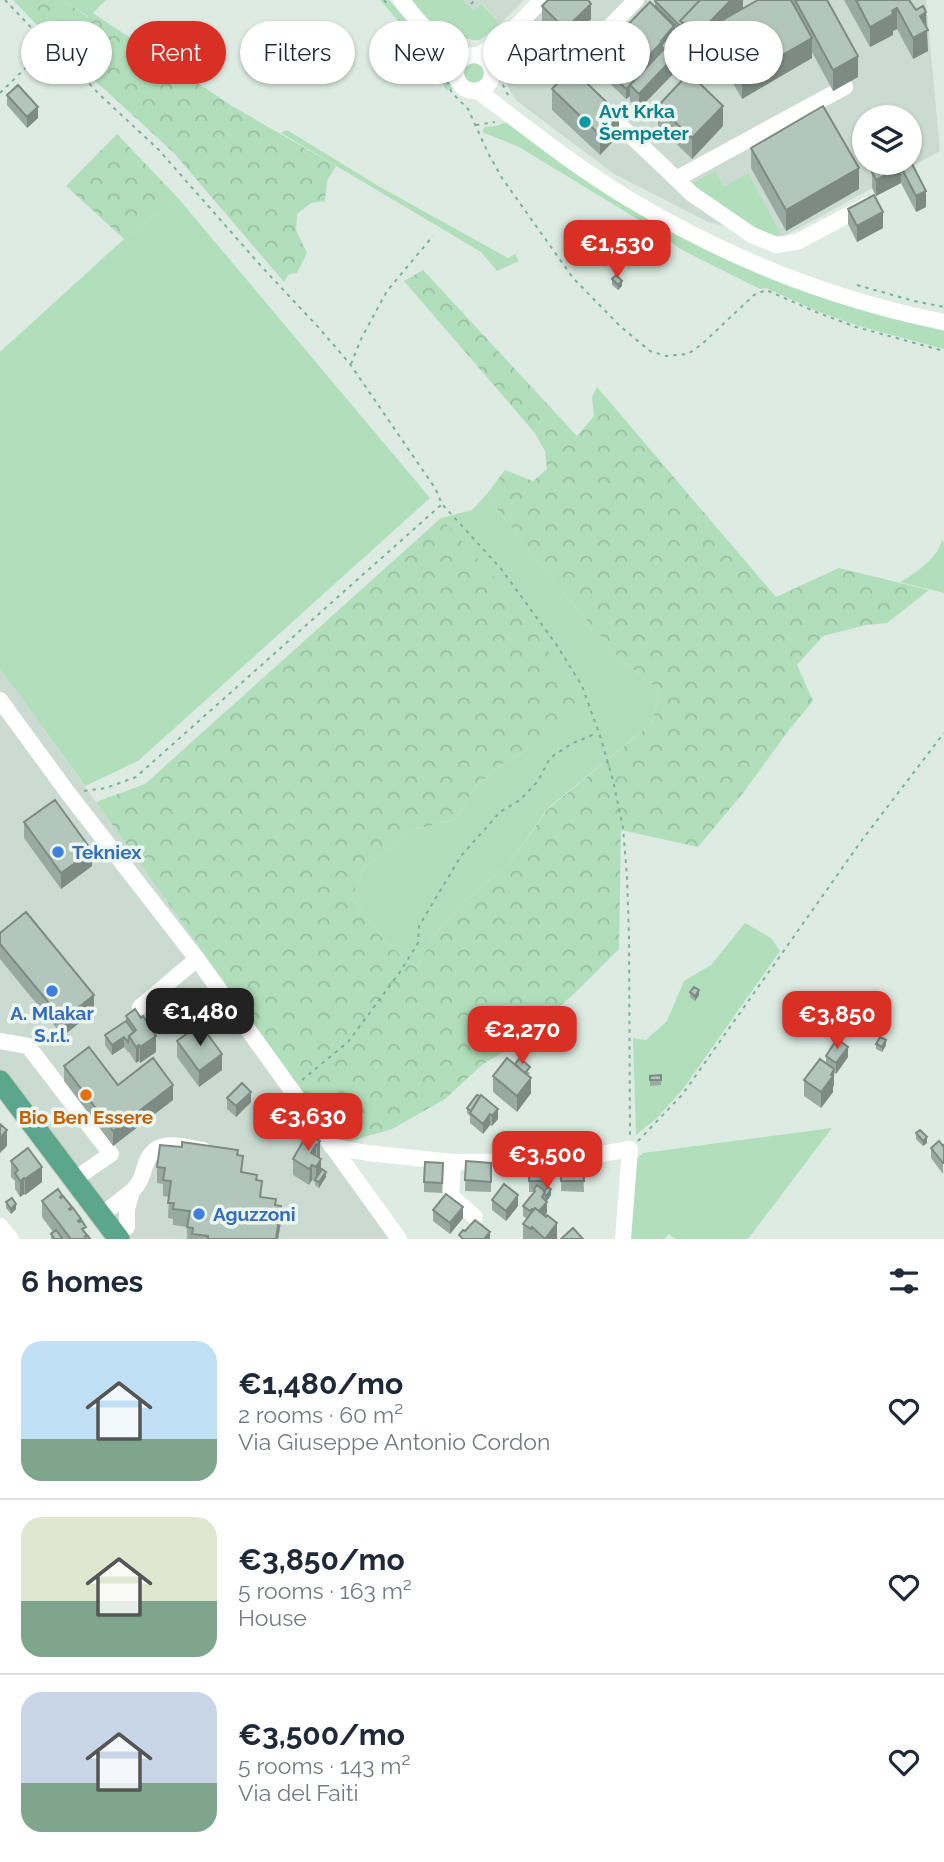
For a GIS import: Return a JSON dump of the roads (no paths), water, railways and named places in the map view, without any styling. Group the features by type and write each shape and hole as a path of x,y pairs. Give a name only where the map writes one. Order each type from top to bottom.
{"main road":[{"path":"0,1080 102,1214 127,1235"}],"street":[{"path":"521,21 541,0"},
{"path":"615,21 636,0"},
{"path":"396,5 418,21"},
{"path":"469,58 482,65 506,118"},
{"path":"469,63 482,65"},
{"path":"459,84 472,91 487,86 482,65"},
{"path":"579,84 692,194 752,235 776,245 797,243 867,205"},
{"path":"676,179 845,87"},
{"path":"478,91 506,118 629,199 712,245 795,280 911,316 944,322"},
{"path":"0,700 68,793 197,959 399,1239"},
{"path":"140,1007 197,959"},
{"path":"0,1041 28,1046 111,1154 75,1180"},
{"path":"102,1214 138,1185 146,1162 153,1151 164,1144 218,1152"},
{"path":"331,1146 367,1153 453,1162 560,1161 630,1149 623,1239"},
{"path":"453,1162 452,1196 475,1217"},
{"path":"127,1235 126,1215 132,1191"},
{"path":"0,1226 11,1239"}],"place":[{"name":"Avt Krka Šempeter","path":"585,122"},
{"name":"Tekniex","path":"58,852"},
{"name":"A. Mlakar S.r.l.","path":"52,991"},
{"name":"Bio Ben Essere","path":"86,1095"},
{"name":"Aguzzoni","path":"199,1214"}]}
